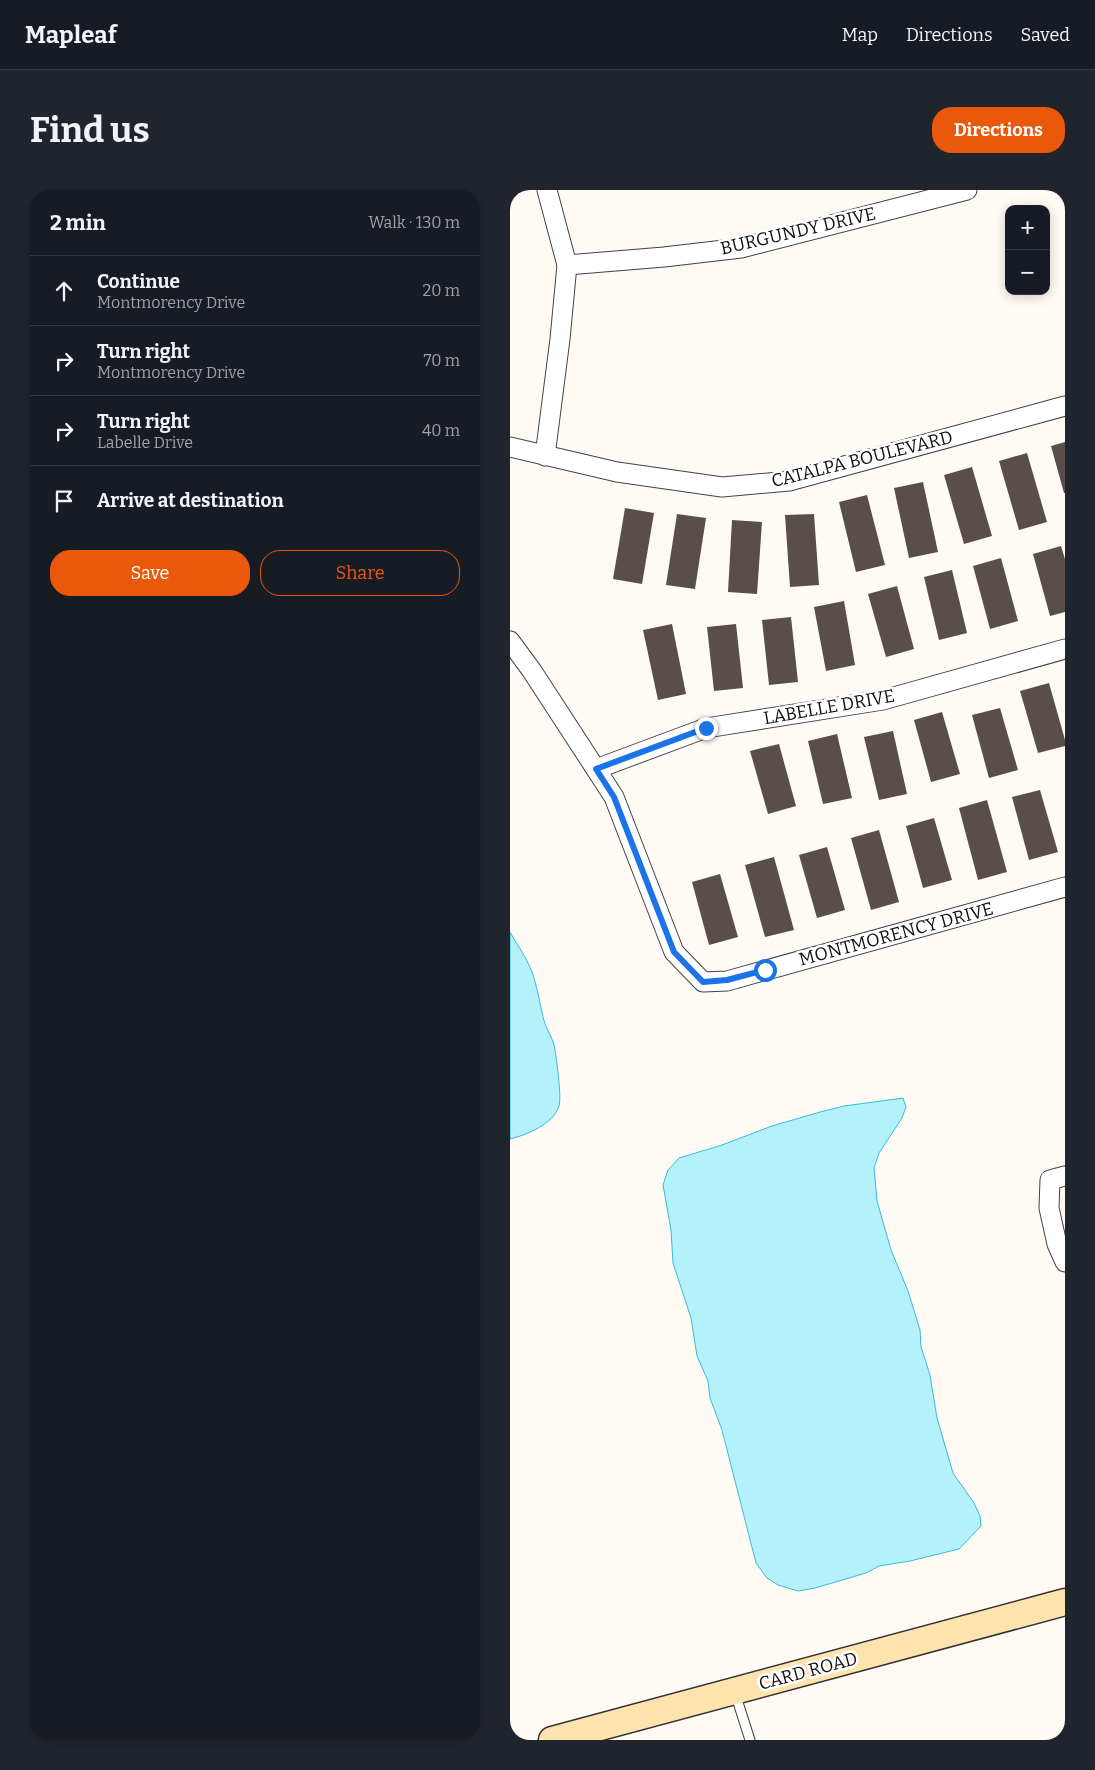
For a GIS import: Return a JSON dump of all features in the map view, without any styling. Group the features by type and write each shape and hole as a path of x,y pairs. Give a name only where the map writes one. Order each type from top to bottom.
{"street":[{"path":"545,456 560,339 567,265 547,190"},
{"name":"BURGUNDY DRIVE","path":"567,265 741,248 967,190"},
{"name":"CATALPA BOULEVARD","path":"510,447 617,472 722,487 789,481 1065,406"},
{"name":"MONTMORENCY DRIVE","path":"510,641 532,671 614,797 674,952 703,982 727,980 1065,887"},
{"name":"LABELLE DRIVE","path":"596,769 706,728 883,700 1065,649"},
{"path":"1058,1178 1049,1208 1056,1244 1065,1262"},
{"name":"CARD ROAD","path":"552,1740 1065,1602"}],"lane":[{"path":"734,1691 750,1740"}],"water":[{"path":"510,932 532,972 545,1024 554,1045 560,1101 556,1112 546,1123 531,1132 510,1139"},
{"path":"903,1098 906,1107 902,1118 879,1153 874,1168 877,1201 891,1250 908,1291 920,1330 921,1347 930,1375 937,1418 953,1473 974,1503 980,1516 981,1526 959,1549 910,1561 879,1566 866,1573 798,1591 778,1585 767,1578 756,1563 722,1430 710,1398 708,1381 697,1356 691,1318 673,1263 671,1230 663,1185 668,1170 679,1158 722,1145 772,1126 820,1112 844,1106"}],"building":[{"path":"1065,442 1065,493 1064,493 1051,446"},
{"path":"1027,453 1047,522 1019,530 999,461"},
{"path":"972,467 992,536 964,544 944,475"},
{"path":"923,482 938,552 909,558 894,488"},
{"path":"867,495 885,565 856,572 839,502"},
{"path":"625,508 654,513 642,584 613,579"},
{"path":"677,514 706,518 695,589 666,585"},
{"path":"814,514 819,585 790,587 785,515"},
{"path":"732,520 762,522 757,594 728,592"},
{"path":"1061,546 1065,559 1065,612 1050,616 1033,554"},
{"path":"1001,558 1018,621 990,629 973,566"},
{"path":"952,570 967,633 939,640 924,577"},
{"path":"897,586 914,649 886,657 868,594"},
{"path":"844,601 855,665 826,671 814,607"},
{"path":"791,617 798,682 769,685 762,620"},
{"path":"672,624 686,694 658,700 643,630"},
{"path":"736,624 743,688 714,691 707,627"},
{"path":"1049,683 1065,746 1038,753 1020,691"},
{"path":"1000,708 1018,770 989,778 972,715"},
{"path":"942,712 960,774 931,782 914,720"},
{"path":"893,731 907,794 879,800 864,737"},
{"path":"837,734 852,798 823,804 808,741"},
{"path":"779,744 796,806 768,814 750,751"},
{"path":"1040,790 1058,852 1029,860 1012,797"},
{"path":"987,800 1007,872 978,880 959,808"},
{"path":"934,818 952,880 923,888 906,826"},
{"path":"879,830 899,902 871,910 851,838"},
{"path":"827,847 845,910 817,918 799,855"},
{"path":"774,857 794,930 765,937 745,865"},
{"path":"720,874 738,937 709,945 692,882"}],"route":[{"path":"706,728 596,769 614,797 674,952 703,982 727,980 765,970"}]}
